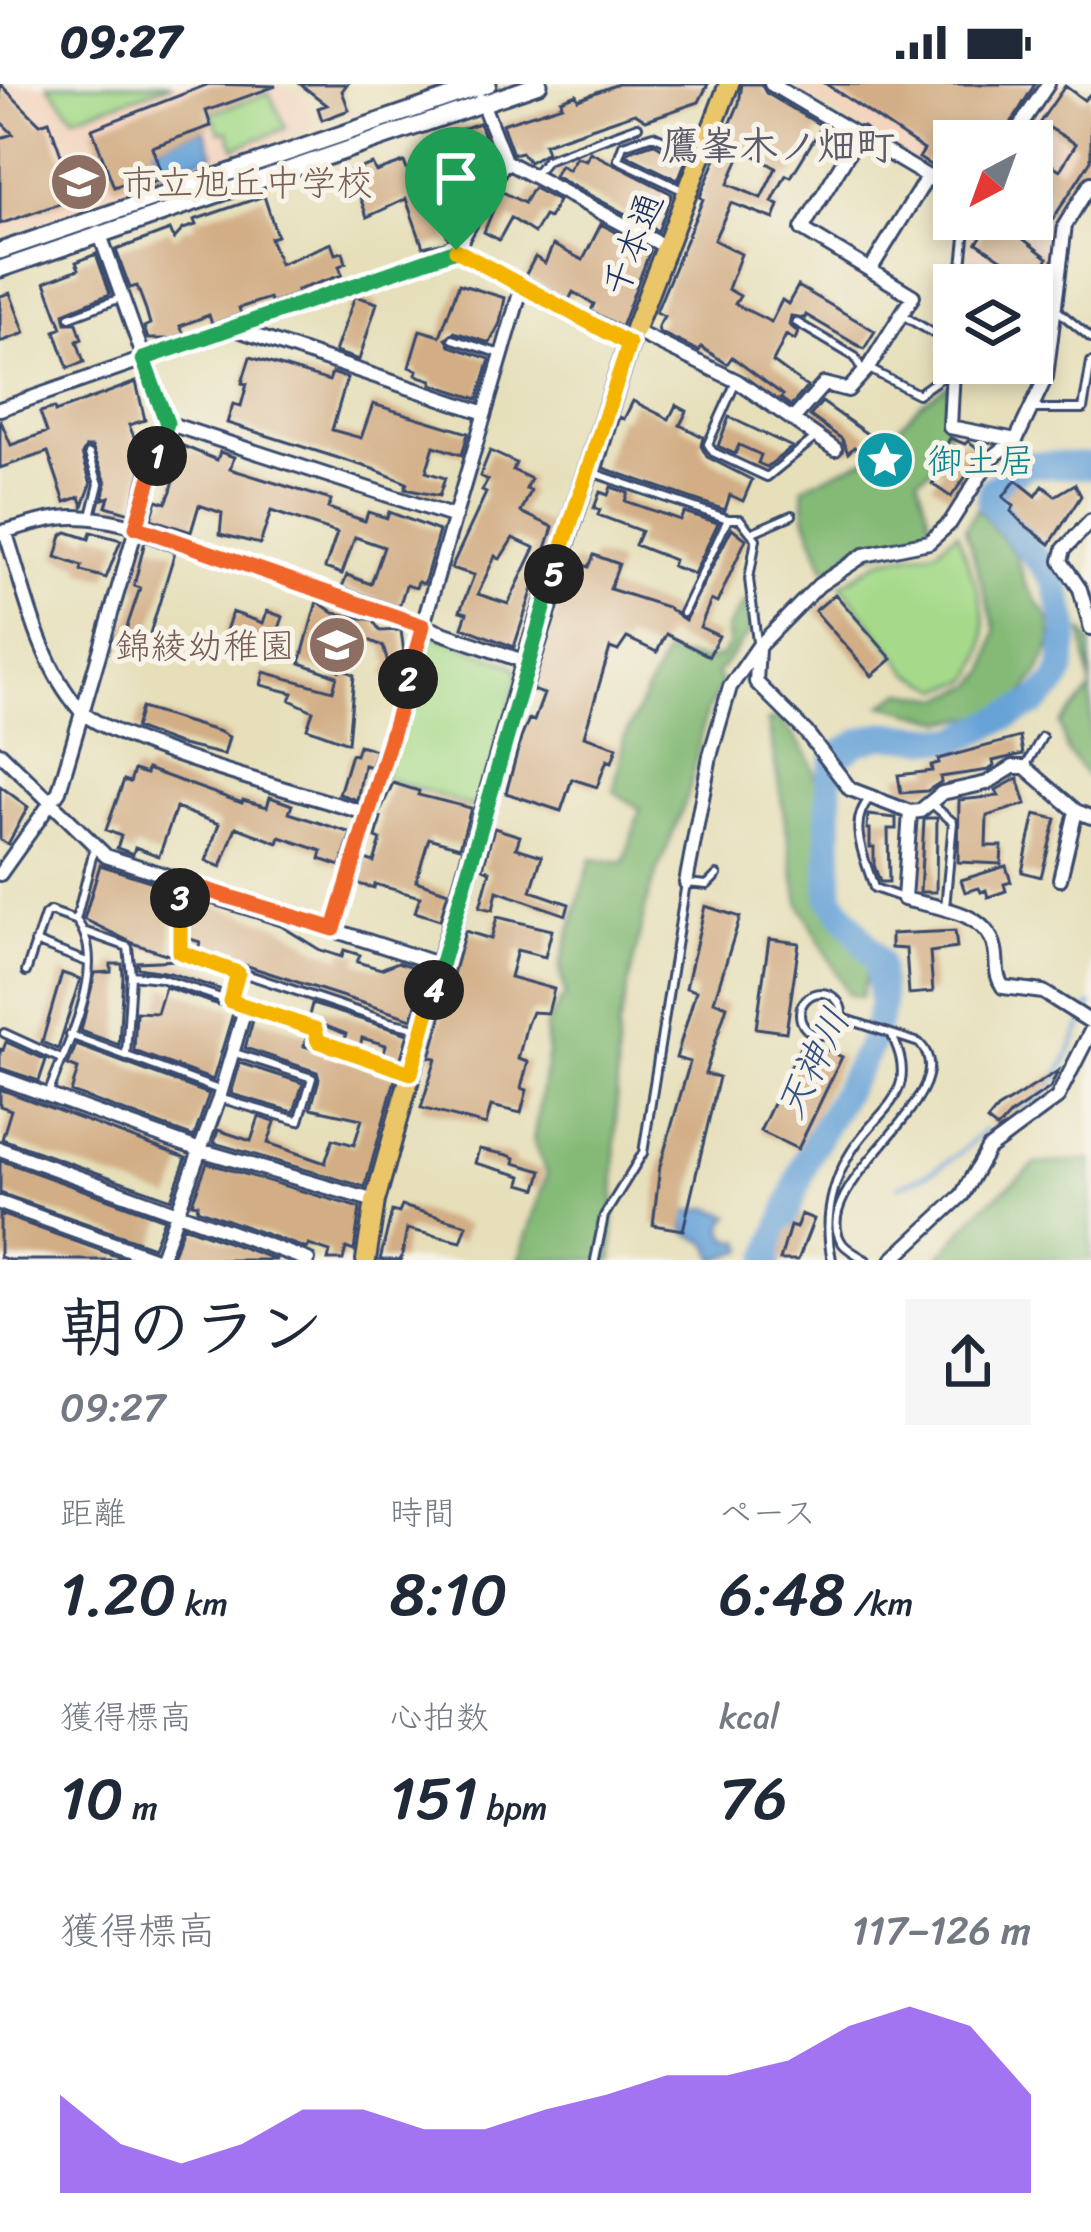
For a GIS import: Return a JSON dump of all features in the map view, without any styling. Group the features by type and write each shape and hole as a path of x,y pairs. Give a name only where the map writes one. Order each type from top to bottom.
{"main road":[{"name":"千本通","path":"366,1260 375,1201 526,662 632,337 729,84"}],"street":[{"path":"0,269 97,227 482,92 539,84"},
{"path":"771,84 933,179"},
{"path":"1024,120 1048,84"},
{"path":"482,92 505,160 666,248"},
{"path":"793,419 824,384 848,390 914,296 802,229 860,134"},
{"path":"0,409 456,250 505,160"},
{"path":"870,270 928,176"},
{"path":"686,883 710,756 730,687 758,647 819,585 865,555 929,542 950,524 992,458 1016,440 1046,377 1065,225 1086,201 1091,183"},
{"path":"0,251 97,227"},
{"path":"0,874 6,855 58,791 167,423 97,227"},
{"path":"456,250 632,337 737,381 835,449"},
{"path":"334,929 523,286"},
{"path":"232,328 485,413"},
{"path":"952,384 950,427 1016,440"},
{"path":"167,423 455,517"},
{"path":"368,814 130,738 83,715 47,658 2,532 71,514 136,527 526,662"},
{"path":"1091,521 1064,549 1061,561 1080,589 1091,628"},
{"path":"758,647 756,682 806,732 850,789 910,812 920,811 942,793 987,784 1013,767 1025,767 1076,811 1091,817"},
{"path":"0,753 94,849 184,883 441,965"},
{"path":"1060,879 1076,811"},
{"path":"892,1260 962,1195 988,1149 1057,1098 1091,1027 1043,992 1003,987 989,934 974,919 904,898 910,812"},
{"path":"0,1203 159,1260 220,1094 246,1006"},
{"path":"0,1078 200,1150 375,1201"},
{"path":"0,1149 308,1260"}],"lane":[{"path":"533,176 546,160 638,126"},
{"path":"687,192 618,159 623,145 653,135 701,158"},
{"path":"70,317 123,297"},
{"path":"1055,308 1091,338"},
{"path":"902,315 933,335"},
{"path":"796,322 855,357 865,369 918,394 933,383"},
{"path":"453,339 502,355"},
{"path":"1033,409 1083,409 1091,362"},
{"path":"737,381 708,444 713,452 766,477 816,437"},
{"path":"89,454 99,484 91,516"},
{"path":"588,471 728,519 740,519 753,532 749,579 758,647"},
{"path":"753,532 792,515"},
{"path":"682,613 728,519"},
{"path":"1025,767 1042,737"},
{"path":"870,797 859,810 856,825 874,888 904,898"},
{"path":"931,802 953,822 945,909"},
{"path":"76,920 94,849"},
{"path":"595,1260 604,1216 643,1153 686,883 707,885 718,875"},
{"path":"184,883 178,907 180,952 423,1029"},
{"path":"26,972 44,915 50,911 76,920 85,932 89,985 47,1095"},
{"path":"85,932 128,947 126,1055"},
{"path":"35,942 87,962"},
{"path":"230,1001 238,973"},
{"path":"131,975 160,978 315,1029 318,1041 411,1073"},
{"path":"825,993 842,1007 843,1018 829,1035 818,1036 801,1022 800,1011 814,994 825,993"},
{"path":"843,1018 919,1042 927,1051 930,1068 907,1115 836,1212 843,1244 866,1260"},
{"path":"4,1033 61,1059"},
{"path":"70,1035 299,1120 312,1078 232,1052"},
{"path":"832,1260 827,1226 840,1169 892,1102 901,1083 902,1058 892,1035"}],"shaded area":[{"name":"市立旭丘中学校","path":"0,84 277,84 305,95 317,127 0,236"},
{"path":"779,84 1043,84 1020,120 933,120 933,175 829,109"},
{"path":"1053,84 1091,100 1091,171 1054,224 1053,236 1053,120 1029,120"},
{"path":"970,240 1053,240 1051,264 969,264"}],"green space":[{"path":"48,84 173,84 74,117"},
{"path":"269,93 286,128 235,148 228,131 220,132 211,113"},
{"path":"949,384 943,450 918,478 932,526 926,536 825,569 805,516 803,487 871,456 920,404"},
{"path":"977,508 1016,556 1026,586 1050,620 1052,642 1039,672 1024,694 995,714 945,721 883,705 903,692 943,698 975,685 987,671 996,630 965,528"},
{"path":"957,532 982,607 984,643 971,680 942,689 910,673 841,585 883,559 936,550"},
{"path":"745,601 750,632 717,674 722,683 705,716 689,792 649,893 618,1030 613,1260 519,1260 547,1173 533,1142 548,1053 545,1028 565,995 560,966 591,859 624,863 640,809 614,791 624,739 665,654 705,660 720,657 729,645 726,630"},
{"path":"1082,630 1091,642 1091,690"},
{"path":"435,636 513,665 519,675 480,809 383,777 423,640"},
{"path":"1091,690 1091,781 1067,751 1060,724"},
{"path":"777,718 811,762 820,801 825,891 838,919 870,962 861,997 848,994 799,902 768,721"},
{"path":"1091,1160 1091,1260 936,1260 984,1206 1036,1164"}],"water":[{"path":"204,128 213,154 161,172 152,147"},
{"path":"709,1208 731,1216 724,1232 730,1240 742,1241 745,1250 716,1260 709,1244 686,1232 684,1212"}],"building":[{"path":"0,84 40,124 49,121 68,175 74,172 83,196 0,224 0,138 13,134 0,121"},
{"path":"209,84 276,86 206,111 211,126 152,147 163,178 151,183 148,175 114,187 92,129"},
{"path":"300,84 347,84 342,91 349,110 322,120 318,108 327,105"},
{"path":"618,84 708,84 699,102 646,120 635,113 544,144 547,152 529,162 521,152 513,154 502,124 562,105 561,100 576,94 578,99"},
{"path":"742,84 761,84 766,93 822,126 772,202 779,205 774,219 731,203 714,240 741,254 728,289 740,296 735,304 771,322 782,300 788,304 798,286 875,331 864,349 806,315 791,316 789,325 798,332 795,340 786,335 773,362 807,387 791,406 732,357 727,364 701,347 699,351 659,332 664,316 656,312 739,103","holes":["743,149 776,168 761,198 728,184"]},
{"path":"826,84 1035,84 1013,120 933,120 933,167 919,158 924,150"},
{"path":"1065,86 1084,100 1091,93 1091,160 1053,219 1053,166 1060,170 1076,144 1053,130 1053,120 1041,120"},
{"path":"479,123 489,150 482,153 481,147 433,163 426,142"},
{"path":"653,143 685,162 678,180 627,155"},
{"path":"590,152 672,194 658,231 554,176 560,165 568,170 576,157 586,160"},
{"path":"404,162 419,202 434,196 449,241 423,247 406,199 367,217 351,171 372,164 376,172"},
{"path":"533,188 558,201 534,233 511,218 499,240 484,232 501,191 524,203"},
{"path":"264,196 277,236 270,238 280,264 331,243 335,254 343,252 342,275 271,303 269,298 239,308 241,314 212,324 209,315 180,326 184,334 170,339 148,339 146,310 137,286 130,288 116,250 170,230 174,239 183,229 196,225 194,220"},
{"path":"601,224 650,251 621,327 591,311 594,304 573,292 569,300 525,276 535,257 545,263 553,245 583,260"},
{"path":"1025,240 1048,258 1044,264 1009,264 977,243"},
{"path":"96,254 110,294 64,313 66,323 77,323 84,362 68,368 55,331 62,328 45,282 79,269 76,262"},
{"path":"459,284 505,298 490,343 454,332 446,338 450,346 490,359 478,399 432,384 409,367 420,330 440,336"},
{"path":"10,293 25,333 0,342 0,296"},
{"path":"355,296 377,303 359,360 335,352"},
{"path":"250,357 329,381 332,373 347,378 332,430 361,438 373,404 468,433 462,455 434,446 426,472 445,478 439,496 405,489 407,483 373,469 227,423 233,404 241,406"},
{"path":"136,382 145,420 129,425 144,460 130,513 106,506 106,482 92,447 82,454 91,484 83,506 80,497 65,502 48,452 0,468 0,419 11,445 47,432 40,412 54,408 55,412"},
{"path":"633,401 669,419 676,405 687,411 680,425 703,437 701,446 707,457 752,480 743,501 730,495 725,510 603,468 619,417 624,419"},
{"path":"822,402 870,436 860,451 854,447 848,453 842,439 810,416"},
{"path":"729,417 792,447 767,467 758,463 761,455 739,445 735,454 718,446"},
{"path":"950,438 968,441 983,452 951,497 932,484 943,470 936,466"},
{"path":"176,443 217,460 220,452 234,457 230,469 331,500 328,508 365,521 368,512 387,518 389,512 439,531 424,584 406,585 399,607 342,587 347,575 371,584 384,547 355,537 342,574 325,568 337,533 271,511 260,544 220,534 222,513 199,505 191,532 151,519 157,500 166,503 171,491 174,480 164,477"},
{"path":"490,451 516,463 513,470 531,479 521,512 553,527 514,647 462,627 467,613 460,611 474,575 451,568 486,493 482,491 488,480 480,476","holes":["513,538 535,548 508,604 478,594 495,556 500,559"]},
{"path":"1016,480 1036,496 1043,486 1055,496 1075,484 1081,496 1050,544 1022,523 1003,497"},
{"path":"611,487 628,493 625,501 680,520 684,512 718,523 694,574 672,566 674,560 635,545 641,531 598,515 600,510 594,508 600,492 608,495"},
{"path":"732,528 746,539 717,603 711,600 700,627 719,636 709,656 666,634 657,652 627,638 618,651 610,648 584,736 617,747 597,787 572,779 561,811 506,793 521,738 529,719 534,721 544,694 532,690 573,561 589,567 594,555 619,564 610,589 667,607 685,620"},
{"path":"67,532 89,539 91,532 121,540 106,578 56,557"},
{"path":"145,541 175,552 148,640 125,633 140,588 134,586"},
{"path":"835,594 892,659 872,676 815,611"},
{"path":"317,601 334,613 373,620 380,631 401,630 404,653 392,681 383,672 389,667 383,646 336,626 339,672 340,667 354,675 348,743 307,728 313,711 290,700 293,693 261,685 264,672 333,691 337,676 300,663"},
{"path":"267,611 283,617 271,652 225,634 232,612 263,623"},
{"path":"141,708 229,737 224,755 135,728"},
{"path":"1020,737 1023,754 993,761 989,770 940,777 941,782 927,791 901,793 898,775 932,771 938,759"},
{"path":"359,745 376,750 371,767 364,765 357,800 339,794 351,754 356,755"},
{"path":"147,769 242,803 267,807 270,797 292,805 289,813 351,833 341,866 320,859 322,851 280,837 278,843 236,827 221,867 206,861 219,824 176,808 159,856 135,847 133,854 117,848 121,836 106,830 124,780 130,782 134,770 146,774"},
{"path":"1018,778 1026,804 987,816 986,846 1002,846 1001,864 958,862 959,800 999,796 996,790"},
{"path":"393,783 419,791 418,795 471,808 460,847 429,838 416,881 448,892 440,920 415,912 420,897 358,884 365,859 374,862 381,840 376,838 378,816"},
{"path":"0,786 28,807 8,844 0,840"},
{"path":"1035,814 1056,819 1041,877 1022,872"},
{"path":"868,815 896,818 896,829 888,829 889,882 880,882 874,865"},
{"path":"937,818 936,892 920,892 924,820"},
{"path":"494,828 520,836 516,848 542,856 531,891 569,904 566,915 497,891 493,910 480,907 490,871 483,868"},
{"path":"100,865 175,889 172,956 84,919"},
{"path":"1006,866 1011,882 1004,884 1006,891 988,897 979,888 965,892 961,880"},
{"path":"188,897 281,926 320,950 342,957 344,950 360,955 357,962 381,969 398,962 425,971 412,1019 198,950 200,942 187,938"},
{"path":"705,906 740,917 714,1001 727,1006 705,1074 719,1077 683,1230 653,1225 660,1166 690,1062 676,1058 696,991 686,988"},
{"path":"497,917 552,930 545,957 517,950 510,977 554,989 548,1013 532,1012 527,1024 518,1059 528,1062 521,1113 491,1106 486,1125 421,1108 465,931 491,939"},
{"path":"955,931 957,948 930,952 933,992 909,994 906,949 891,948 891,934"},
{"path":"769,939 799,943 786,1032 756,1028"},
{"path":"179,960 229,976 225,991 138,968 137,962"},
{"path":"111,964 122,964 119,1045 81,1031 95,973 111,972"},
{"path":"62,973 80,979 58,1049 42,1042"},
{"path":"165,987 234,1010 213,1080 134,1051 136,1012 157,1013"},
{"path":"312,1004 408,1034 400,1061 383,1055 386,1045 362,1038 360,1047 344,1042 346,1034 308,1019"},
{"path":"254,1017 307,1034 304,1046 396,1076 365,1187 214,1143 218,1130 251,1141 259,1117 275,1122 268,1143 325,1163 333,1139 354,1145 362,1119 311,1108 317,1072 245,1048"},
{"path":"804,1039 842,1057 798,1149 760,1131"},
{"path":"6,1042 46,1060 39,1081 0,1068 0,1049"},
{"path":"76,1045 209,1094 194,1137 71,1092 78,1069 68,1065"},
{"path":"240,1063 303,1083 294,1112 231,1094"},
{"path":"1058,1071 1050,1088 997,1129 987,1121 997,1109"},
{"path":"0,1089 186,1158 171,1199 2,1139 11,1110 0,1106"},
{"path":"479,1149 508,1155 515,1158 514,1163 542,1171 537,1189 520,1184 522,1176 475,1163"},
{"path":"0,1160 164,1219 153,1247 0,1193"},
{"path":"207,1163 360,1208 354,1251 346,1248 343,1260 328,1260 330,1252 309,1245 307,1249 197,1209 198,1204 192,1203"},
{"path":"402,1206 467,1225 461,1242 407,1229 401,1260 380,1260 392,1211 399,1213"},
{"path":"0,1214 127,1260 0,1257"},
{"path":"801,1214 814,1219 798,1260 780,1260 790,1226 796,1228"},
{"path":"183,1226 277,1260 171,1260"}],"waterway":[{"name":"天神川","path":"769,1260 807,1158 872,1042 882,1006 878,961 830,897 829,779 835,757 859,742 883,735 957,740 1035,703 1055,684 1062,671 1067,627 1054,579 990,502 992,489 1027,464 1091,466"},
{"path":"1016,1115 1054,1081 1091,1005"},
{"path":"899,1186 946,1163 985,1129"}],"place":[{"name":"市立旭丘中学校","path":"79,182"},
{"name":"御土居","path":"885,460"},
{"name":"錦綾幼稚園","path":"337,645"}],"district":[{"name":"鷹峯木ノ畑町","path":"778,145"}],"route":[{"path":"456,250 629,344 526,662 411,1073 318,1041 315,1029 230,1001 238,973 180,952 178,907 184,883 334,929 423,626 136,527 167,423 143,359 456,250"}]}
